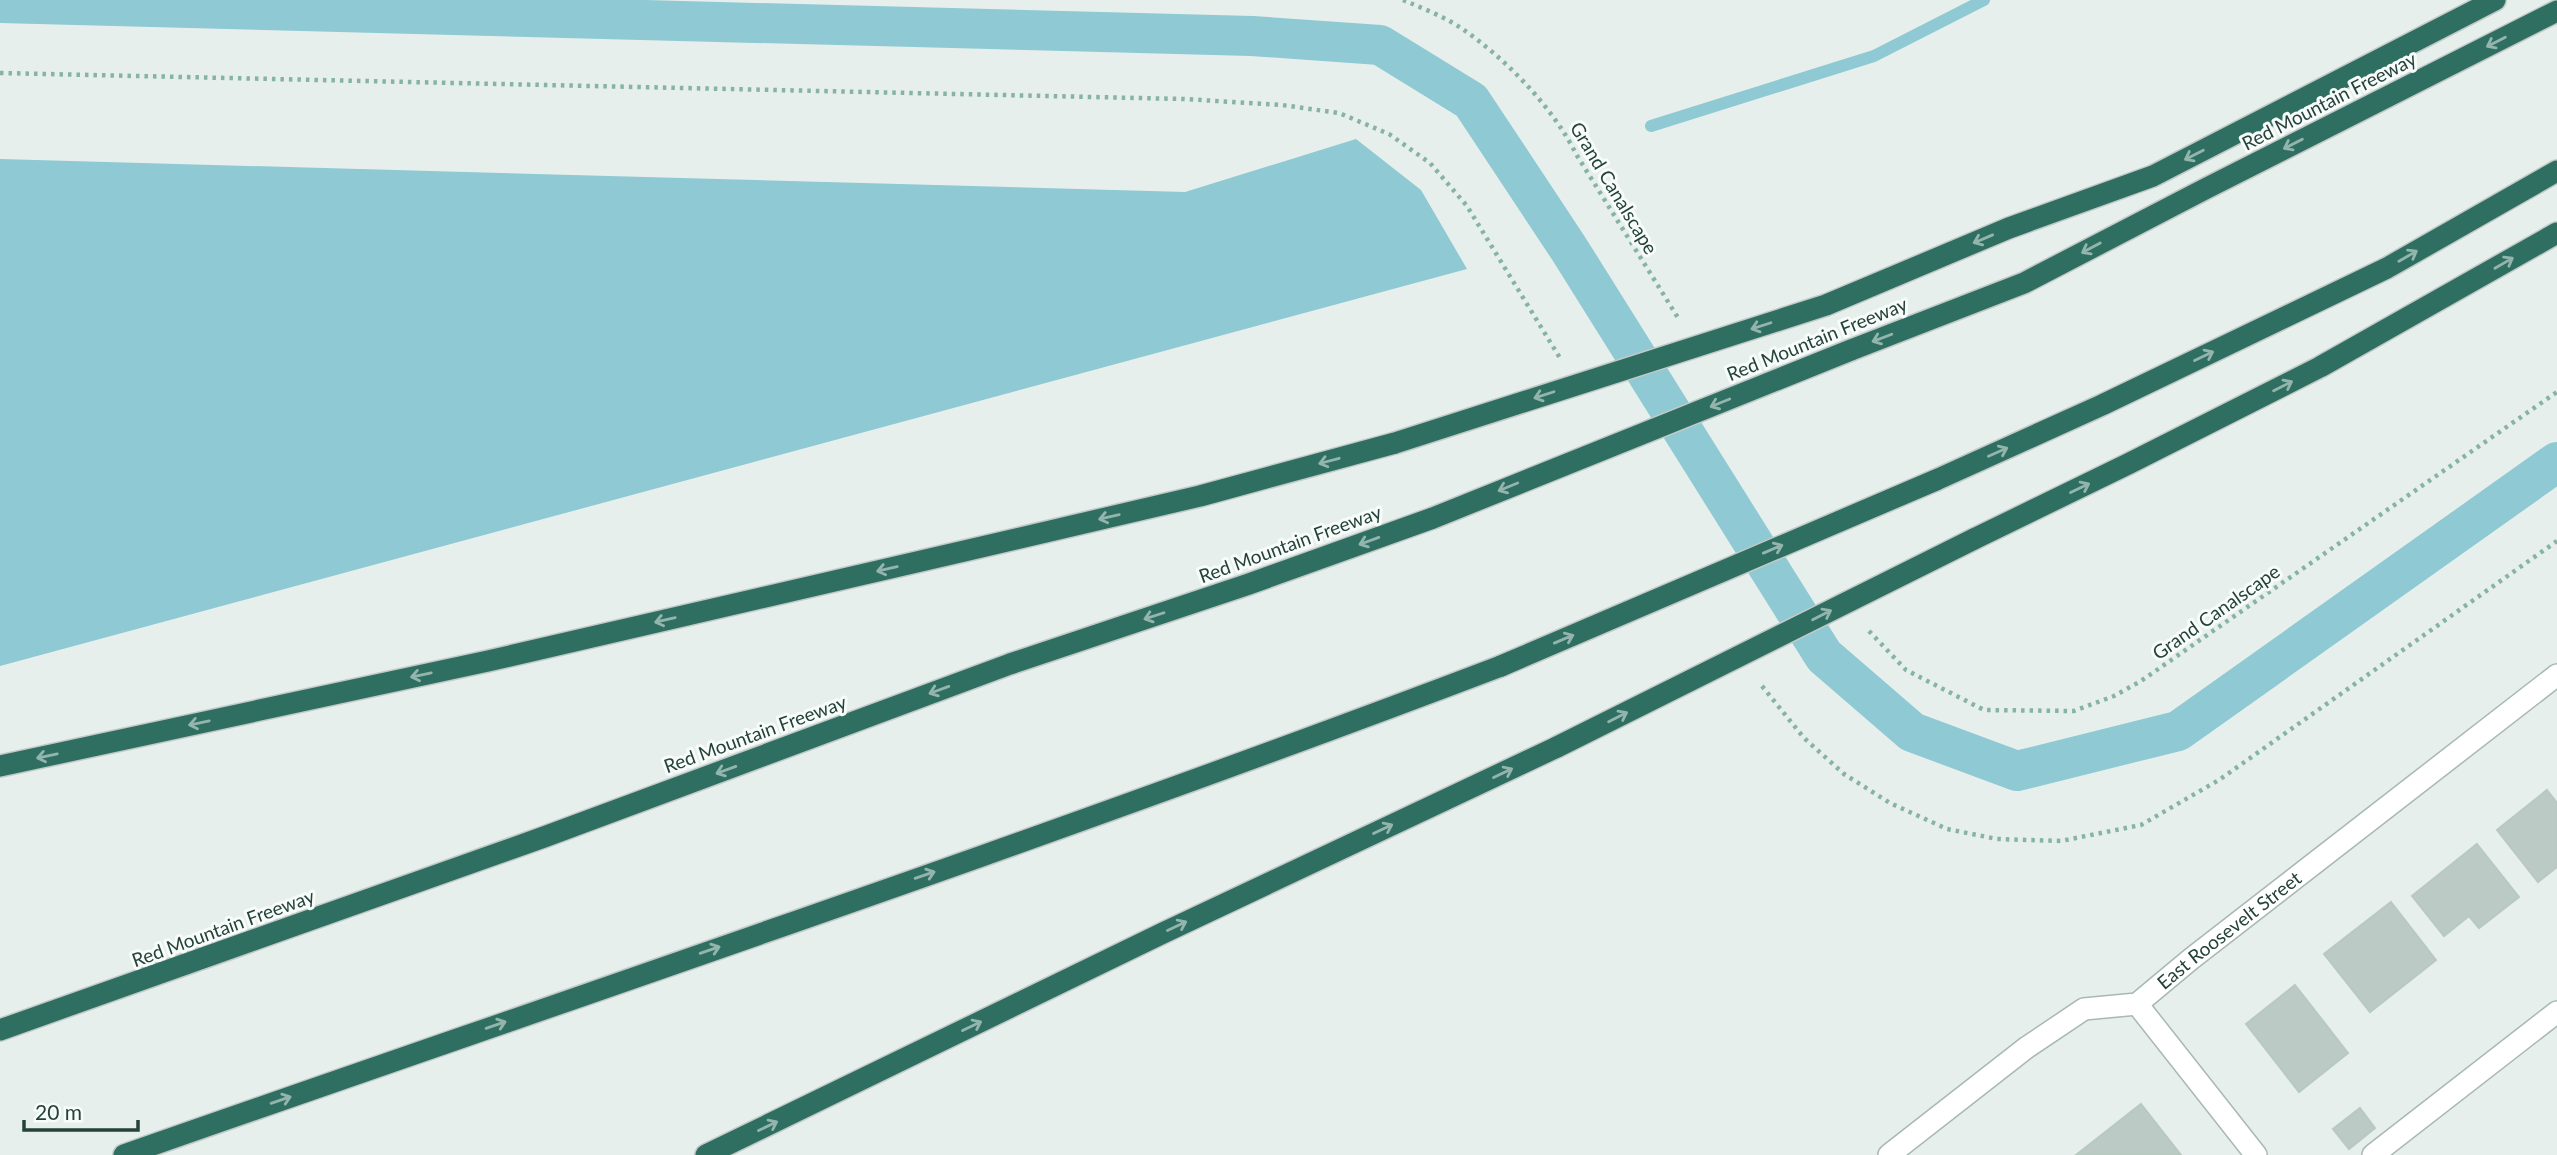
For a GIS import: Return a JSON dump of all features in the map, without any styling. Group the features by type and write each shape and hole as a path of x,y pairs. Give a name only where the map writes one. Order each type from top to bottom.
{"highway":[{"path":"0,766 488,661 960,552 1200,495 1395,443 1826,305 2009,228 2153,176 2494,0"},
{"name":"Red Mountain Freeway","path":"0,1030 544,837 1010,664 1249,584 1433,518 2024,283 2557,11"},
{"path":"124,1155 1102,813 1299,743 1502,666 1936,480 2102,405 2388,268 2557,171"},
{"path":"706,1155 1163,933 1557,747 2129,464 2320,367 2557,233"}],"street":[{"name":"East Roosevelt Street","path":"2137,1004 2191,959 2557,675"},
{"path":"1889,1155 2025,1048 2084,1009 2137,1004 2256,1155"},
{"path":"2373,1155 2557,1012"}],"path":[{"name":"Grand Canalscape","path":"1403,0 1460,27 1496,55 1556,121 1686,331"},
{"path":"0,73 1184,99 1282,105 1339,113 1389,134 1430,163 1467,206 1564,365"},
{"name":"Grand Canalscape","path":"1869,631 1906,670 1984,710 2074,711 2114,696 2141,681 2557,392"},
{"path":"1762,686 1804,737 1844,775 1890,803 1947,829 1997,839 2061,841 2141,825 2219,780 2557,541"}],"water":[{"path":"1356,139 1421,190 1467,269 0,666 0,159 1185,192"}],"building":[{"path":"2547,790 2557,803 2557,867 2538,882 2497,830"},
{"path":"2477,844 2519,897 2479,928 2469,916 2444,936 2412,896"},
{"path":"2391,902 2436,960 2370,1012 2324,954"},
{"path":"2295,985 2348,1053 2299,1092 2246,1024"},
{"path":"2141,1104 2181,1155 2076,1155"},
{"path":"2360,1108 2375,1128 2349,1149 2333,1129"}],"waterway":[{"path":"1651,126 1874,56 1984,0"},
{"path":"0,3 1252,36 1380,45 1471,101 1569,249 1824,656 1912,732 2017,771 2178,731 2557,462"}]}
